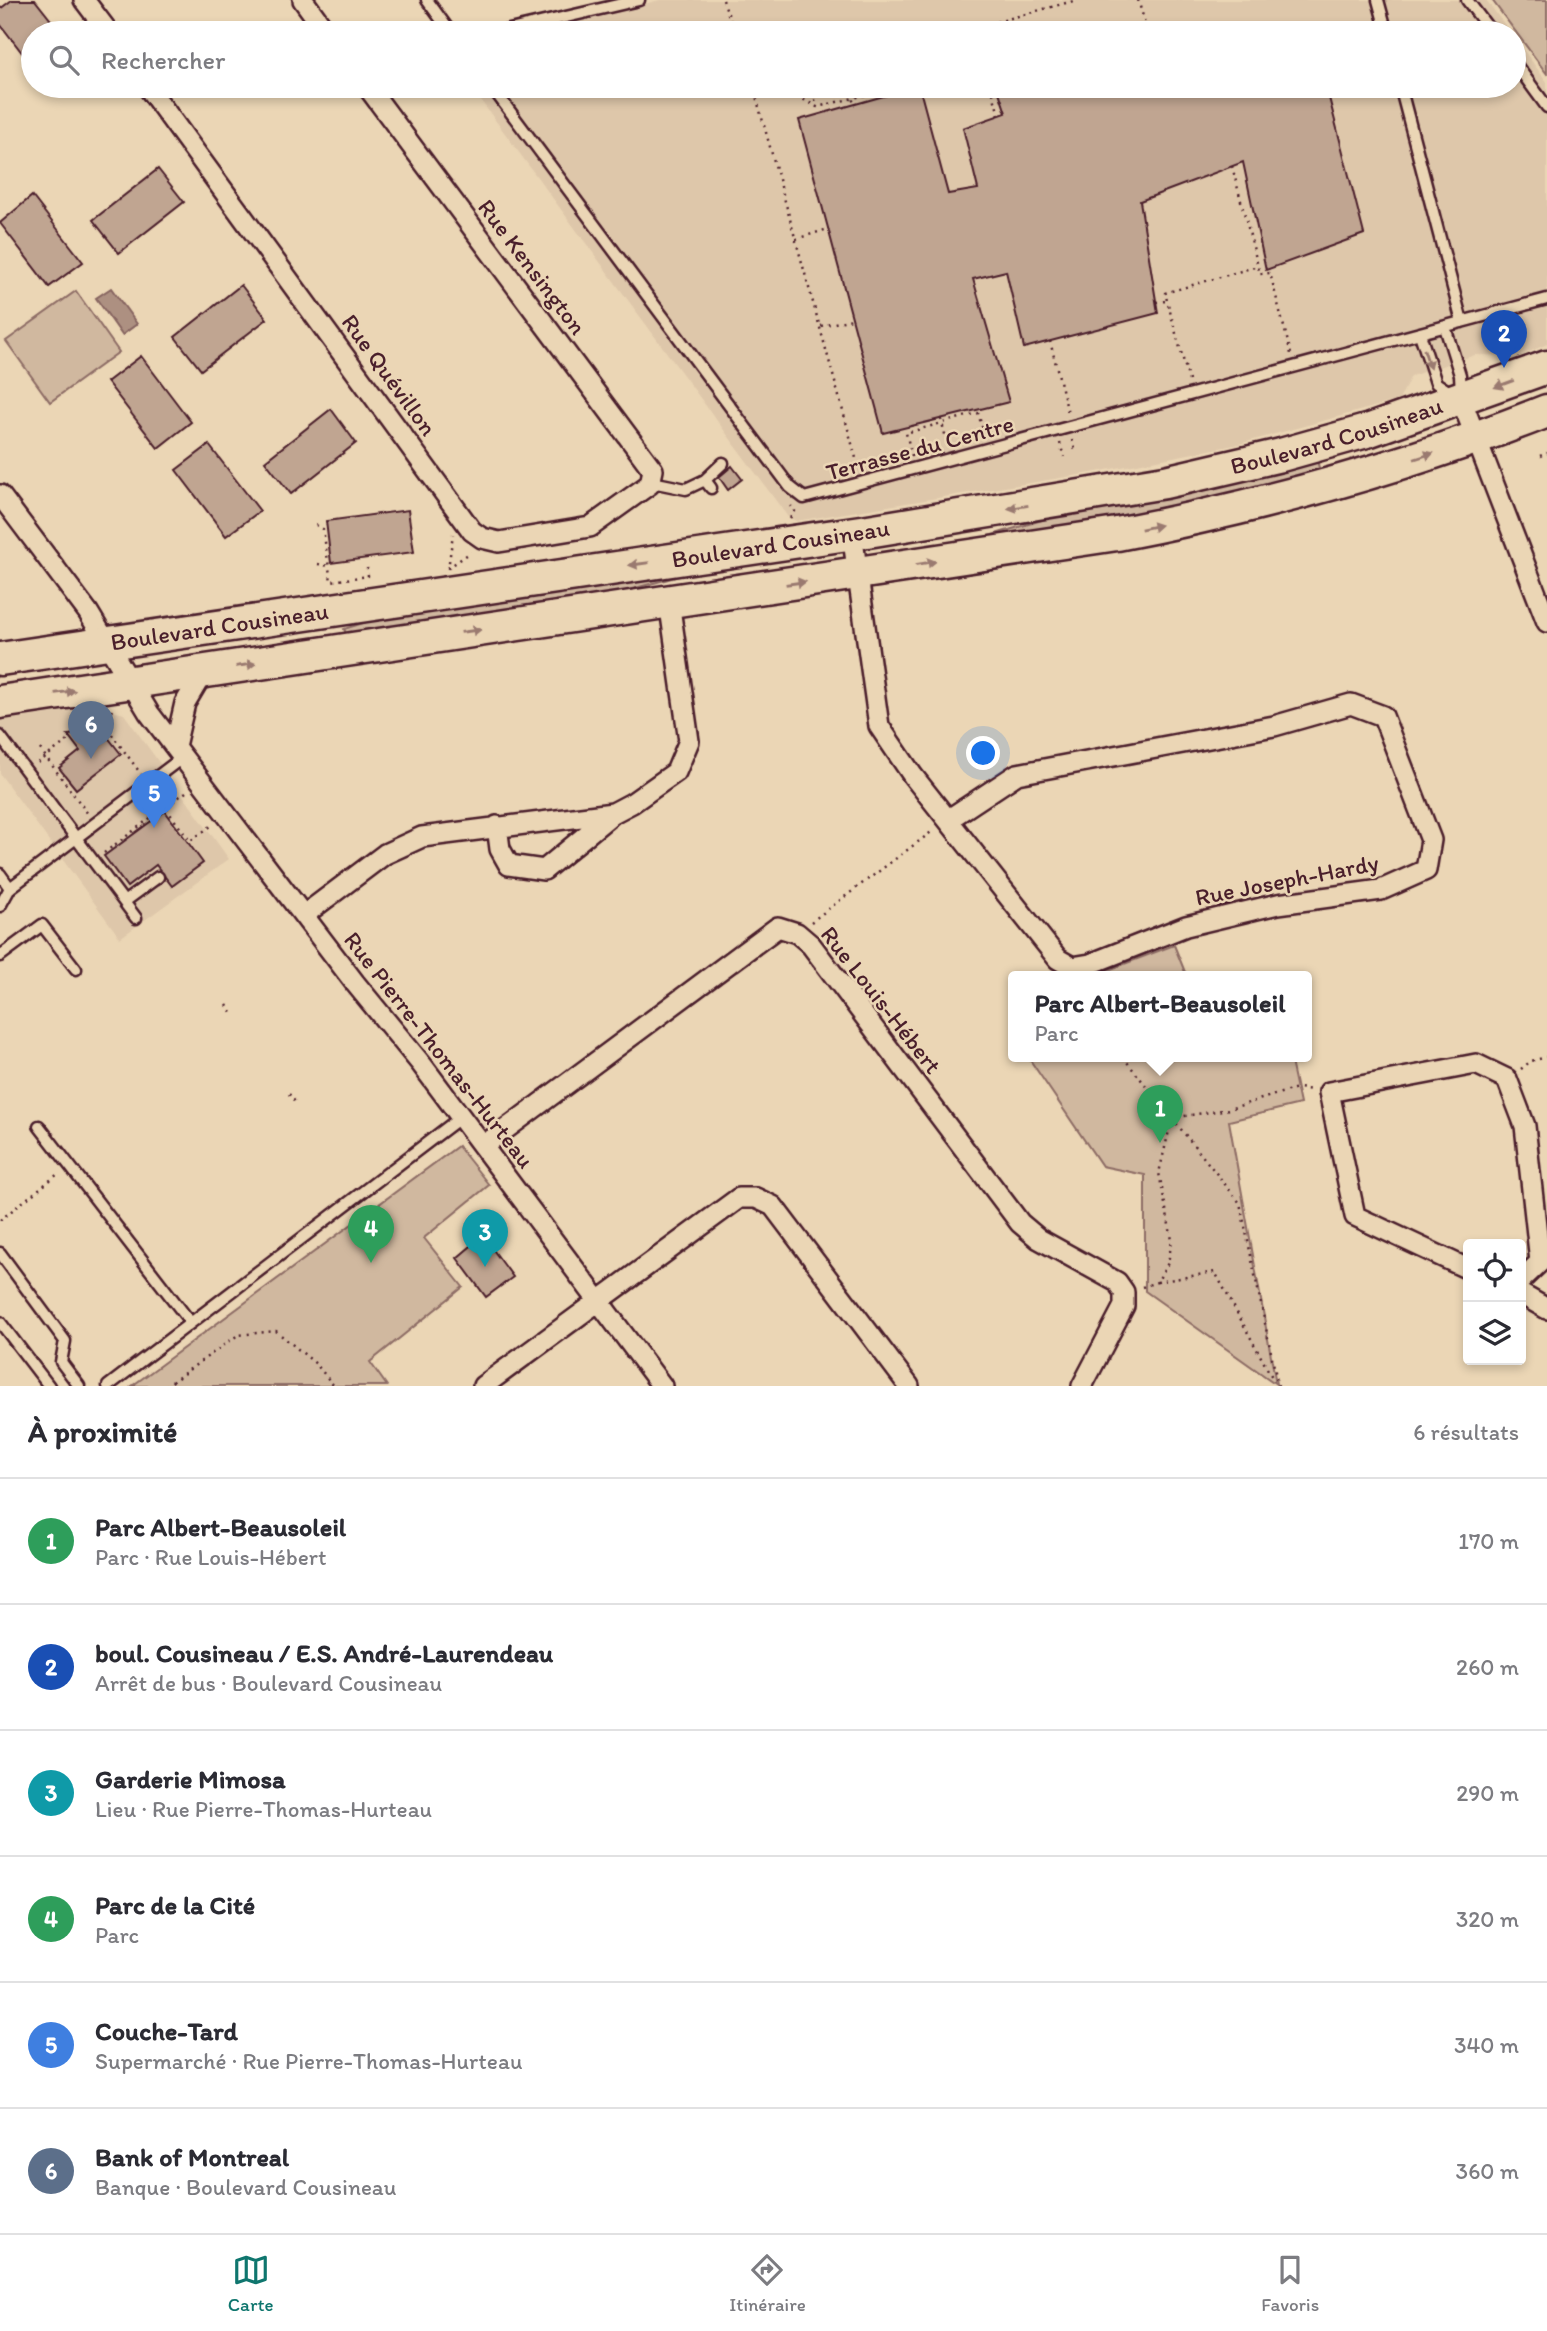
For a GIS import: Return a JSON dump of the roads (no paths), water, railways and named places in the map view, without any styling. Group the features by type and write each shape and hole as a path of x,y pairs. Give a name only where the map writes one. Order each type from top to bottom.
{"main road":[{"name":"Boulevard Cousineau","path":"0,659 852,533 1200,475 1313,447 1461,399 1547,367"},
{"name":"Boulevard Cousineau","path":"0,702 122,693 204,671 1106,536 1226,512 1371,473 1476,439 1547,411"}],"street":[{"path":"84,0 100,21"},
{"path":"303,0 318,21"},
{"name":"Rue Quévillon","path":"156,98 477,535 499,542 590,527 608,517 653,480"},
{"name":"Rue Kensington","path":"376,98 648,463 653,480"},
{"path":"1461,399 1547,622"},
{"name":"Rue Pierre-Thomas-Hurteau","path":"0,495 88,612 108,644 122,693 179,752 461,1117 662,1386"},
{"name":"Rue Joseph-Hardy","path":"852,533 879,726 949,819 1058,959 1072,967 1090,964 1186,926 1278,904 1381,890 1426,870 1432,840 1383,716 1351,704 1274,726 1017,774 949,819"},
{"path":"497,826 500,849 509,865 544,870 613,813 676,772 689,741 669,601"},
{"path":"179,752 185,703 204,671"},
{"path":"304,915 385,854 422,838 497,826 613,813"},
{"name":"Rue Louis-Hébert","path":"483,1146 778,927 797,933 811,945 1020,1223 1039,1238 1117,1282 1125,1292 1124,1306 1082,1386"},
{"path":"1463,1267 1355,1216 1329,1092 1476,1064 1507,1079 1525,1126 1540,1262 1526,1275"},
{"path":"483,1386 739,1198 756,1198 773,1206 909,1386"},
{"path":"1526,1297 1547,1309"}],"lane":[{"path":"427,0 442,21"},
{"path":"549,21 639,0"},
{"path":"1378,0 1384,21"},
{"path":"1467,0 1483,21"},
{"path":"1526,78 1547,107"},
{"name":"Terrasse du Centre","path":"500,98 790,487 804,498 1547,299"},
{"path":"1403,98 1462,322"},
{"path":"1445,327 1460,375 1461,399"},
{"path":"1420,334 1436,383 1461,399"},
{"path":"653,480 686,489 708,484 723,463"},
{"path":"0,736 136,918"},
{"path":"5,888 76,838 179,752"},
{"path":"0,874 5,888 0,906"},
{"path":"124,902 158,877"},
{"path":"0,956 43,925 76,969"},
{"path":"108,1386 461,1117"},
{"path":"39,1126 191,1323"},
{"path":"0,1253 65,1341 61,1362 79,1386"},
{"path":"0,1322 49,1386"}],"place":[{"name":"boul. Cousineau / E.S. André-Laurendeau","path":"1504,368"},
{"name":"Bank of Montreal","path":"91,759"},
{"name":"Couche-Tard","path":"154,828"},
{"name":"Parc Albert-Beausoleil","path":"1160,1143"},
{"name":"Parc de la Cité","path":"371,1263"},
{"name":"Garderie Mimosa","path":"485,1267"}]}
